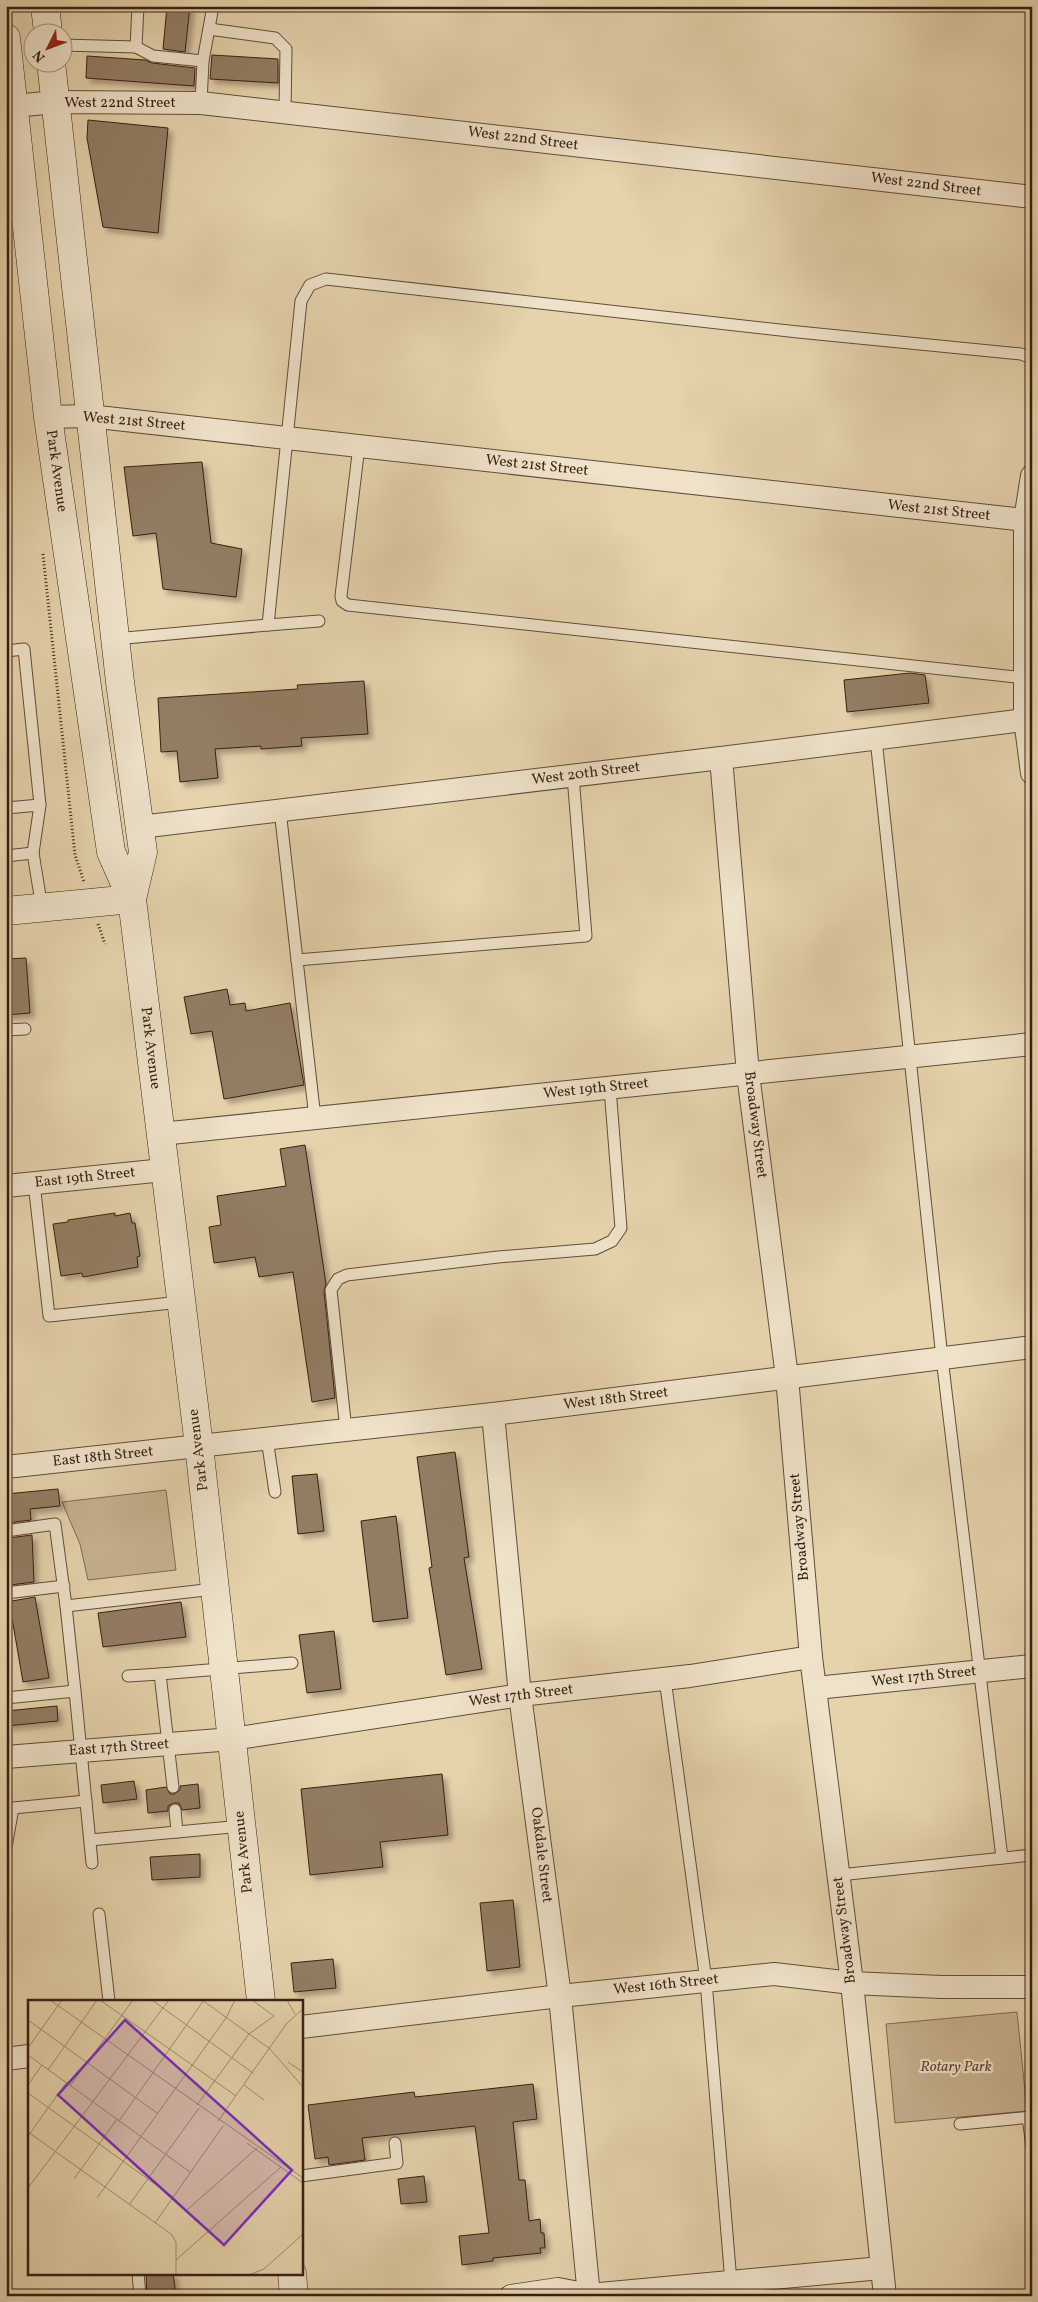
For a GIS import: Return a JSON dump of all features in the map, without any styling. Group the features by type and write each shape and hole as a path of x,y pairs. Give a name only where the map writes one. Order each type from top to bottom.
{"main road":[{"path":"45,6 47,22"},
{"name":"Park Avenue","path":"6,38 48,417 111,852 132,899 164,1170 200,1446 214,1589 261,2000"},
{"name":"Park Avenue","path":"52,72 115,639 143,852 132,899"},
{"path":"6,912 132,899"},
{"path":"292,2274 294,2296"}],"street":[{"name":"West 22nd Street","path":"14,106 55,102 201,103 1032,197"},
{"name":"West 21st Street","path":"48,417 90,416 1025,520"},
{"path":"1032,476 1025,520 1025,678 1032,772"},
{"name":"West 20th Street","path":"140,827 573,776 1028,719"},
{"name":"Broadway Street","path":"721,758 748,1074 787,1377 811,1657 852,1983 885,2296"},
{"name":"West 19th Street","path":"161,1134 1032,1044"},
{"name":"East 19th Street","path":"6,1186 164,1170"},
{"name":"West 18th Street","path":"200,1446 494,1414 1032,1347"},
{"name":"Oakdale Street","path":"494,1414 520,1695 560,1996 589,2296"},
{"name":"East 18th Street","path":"6,1468 200,1446"},
{"name":"West 17th Street","path":"232,1740 520,1695 665,1679 811,1657"},
{"name":"West 17th Street","path":"816,1688 1032,1666"},
{"name":"East 17th Street","path":"6,1757 232,1740"},
{"name":"West 16th Street","path":"302,2027 560,1996 774,1974 852,1983 940,1987 1032,1987"},
{"path":"6,2059 28,2056"},
{"path":"511,2296 558,2289 589,2296 734,2289 881,2268"}],"lane":[{"path":"136,46 138,6"},
{"path":"201,103 203,61 213,6"},
{"path":"209,29 275,38 286,49 285,112"},
{"path":"72,45 136,46 153,56 203,61"},
{"path":"268,626 301,301 310,285 326,279 798,332 1021,354 1032,358"},
{"path":"359,446 341,596 342,601 348,605 1025,678"},
{"path":"115,639 319,621"},
{"path":"6,651 24,649 40,805 33,853 42,908"},
{"path":"876,739 942,1358 1002,1858"},
{"path":"297,960 586,936 573,776"},
{"path":"6,808 40,805"},
{"path":"280,810 315,1118"},
{"path":"6,856 33,853"},
{"path":"6,1030 25,1029"},
{"path":"346,1430 331,1290 333,1284 347,1275 498,1257 595,1249 612,1241 621,1228 610,1088"},
{"path":"34,1183 49,1316 181,1302"},
{"path":"267,1439 275,1492"},
{"path":"6,1530 55,1524 64,1586 92,1864"},
{"path":"6,1593 64,1586"},
{"path":"66,1606 214,1589"},
{"path":"128,1676 292,1662"},
{"path":"160,1674 173,1787"},
{"path":"665,1679 706,1981 734,2289"},
{"path":"6,1698 75,1691"},
{"path":"6,1847 13,1808 86,1801"},
{"path":"175,1810 177,1832"},
{"path":"90,1840 242,1826"},
{"path":"839,1875 1032,1855"},
{"path":"99,1914 109,2000"},
{"path":"960,2124 1030,2117 1032,2147"},
{"path":"302,2176 396,2163 395,2143"},
{"path":"138,2274 140,2296"}],"path":[{"path":"79,867 86,890"},
{"path":"97,922 105,944"}],"green space":[{"path":"166,1490 176,1570 88,1580 80,1544 62,1502"},
{"name":"Rotary Park","path":"1017,2012 1027,2111 895,2123 886,2024"}],"building":[{"path":"167,6 190,6 185,52 163,49"},
{"path":"212,55 278,59 278,83 210,79"},
{"path":"87,56 145,60 152,63 195,68 194,86 86,78"},
{"path":"88,120 168,128 158,233 103,227 87,138"},
{"path":"202,462 211,543 242,549 236,597 163,589 156,533 133,536 124,467"},
{"path":"910,673 925,675 929,703 847,712 844,680"},
{"path":"364,681 368,734 301,738 302,746 261,749 261,746 215,749 218,778 180,782 177,751 161,752 158,698 298,689 297,685"},
{"path":"26,958 30,1013 6,1015 6,959"},
{"path":"227,989 230,1005 245,1003 246,1011 290,1003 304,1085 224,1099 212,1031 191,1034 184,997"},
{"path":"305,1145 326,1284 324,1291 335,1398 312,1402 293,1272 259,1277 255,1257 214,1263 209,1227 221,1225 217,1196 286,1186 280,1149"},
{"path":"115,1213 115,1216 130,1213 132,1223 135,1223 140,1256 137,1257 138,1267 83,1277 82,1273 61,1276 53,1224"},
{"path":"455,1452 469,1557 464,1558 482,1669 446,1675 429,1568 432,1567 417,1457"},
{"path":"317,1474 324,1531 298,1534 292,1476"},
{"path":"58,1489 60,1506 30,1509 31,1520 7,1523 6,1494"},
{"path":"396,1516 408,1618 373,1622 361,1521"},
{"path":"32,1535 34,1582 10,1585 8,1538"},
{"path":"35,1597 49,1678 23,1682 12,1618 6,1619 6,1602"},
{"path":"181,1602 186,1637 103,1647 98,1613"},
{"path":"334,1631 341,1689 307,1693 299,1635"},
{"path":"57,1706 58,1721 6,1726 6,1711"},
{"path":"442,1774 448,1835 380,1842 383,1867 310,1875 301,1789"},
{"path":"134,1781 137,1799 103,1803 101,1785"},
{"path":"198,1784 200,1808 182,1810 179,1803 174,1803 168,1806 168,1811 148,1813 146,1790 166,1787 170,1794 174,1794 180,1790 180,1786"},
{"path":"200,1854 200,1877 152,1880 150,1857"},
{"path":"513,1900 520,1967 487,1971 480,1903"},
{"path":"333,1959 336,1988 294,1992 291,1963"},
{"path":"533,2084 537,2119 513,2122 519,2180 525,2180 529,2221 540,2219 541,2233 544,2233 545,2248 540,2248 541,2253 493,2258 493,2261 462,2265 459,2236 489,2233 475,2126 362,2138 365,2160 329,2165 328,2157 315,2159 308,2105 414,2092 415,2097"},
{"path":"424,2176 427,2202 401,2204 398,2179"},
{"path":"146,2274 173,2274 176,2296 147,2296"}]}
